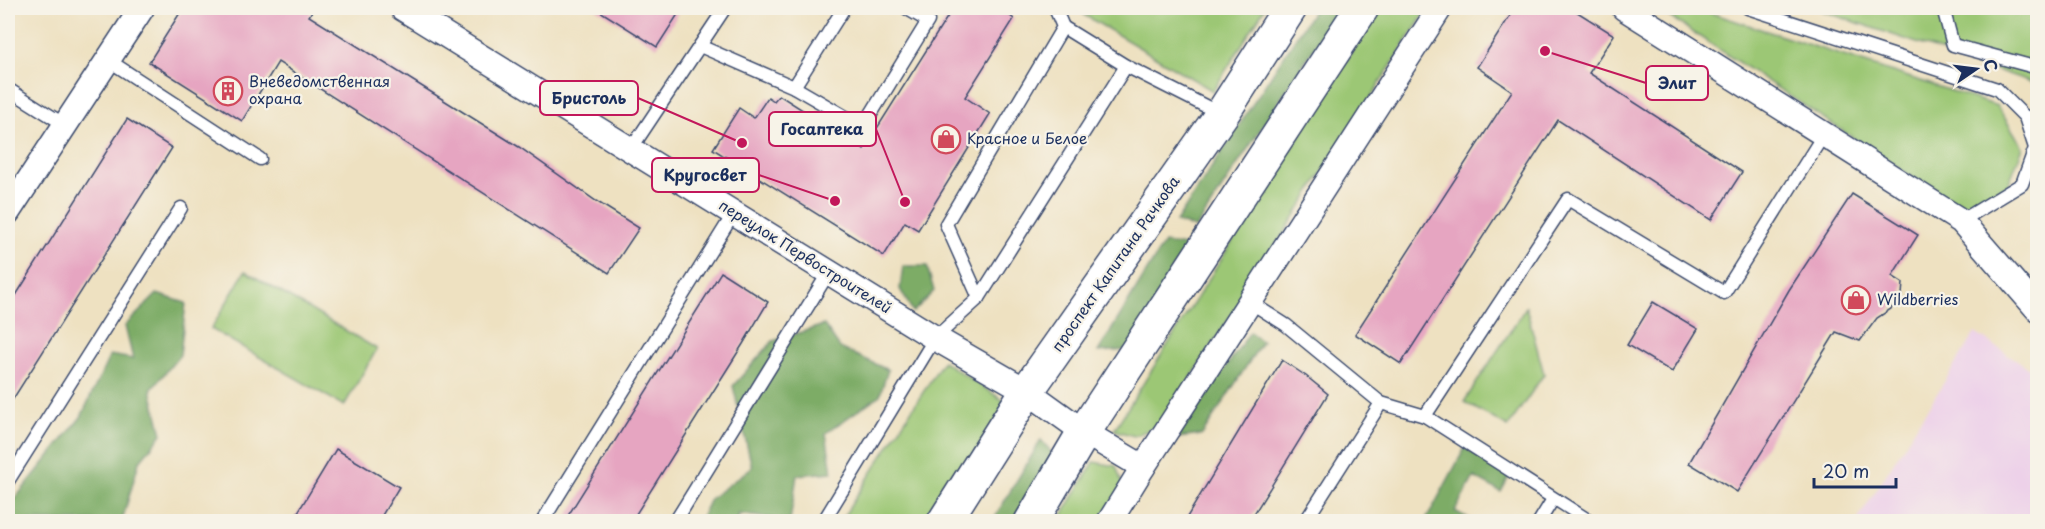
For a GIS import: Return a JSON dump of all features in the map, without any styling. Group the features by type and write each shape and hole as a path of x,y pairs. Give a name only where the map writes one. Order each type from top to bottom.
{"street":[{"path":"8,212 141,8"},
{"name":"переулок Первостроителей","path":"402,8 935,338 1027,391 1084,432 1143,467"},
{"name":"проспект Капитана Рачкова","path":"944,522 1027,391 1222,114 1290,8"},
{"path":"1031,522 1084,432 1362,8"},
{"path":"1109,522 1440,8"},
{"path":"1624,8 1962,221 2037,310"}],"lane":[{"path":"631,150 725,8"},
{"path":"794,87 844,8"},
{"path":"700,46 794,87 863,127 928,21 906,8"},
{"path":"1055,8 1063,27 1126,66 1222,114"},
{"path":"1748,8 1997,89 2031,118 2035,148 2022,184 1962,221"},
{"path":"1943,8 1953,45 2037,68"},
{"path":"979,298 946,224 1063,27"},
{"path":"108,60 260,159"},
{"path":"823,522 935,338 979,298 1126,66"},
{"path":"8,89 65,124"},
{"path":"1425,416 1568,199 1724,293 1824,134"},
{"path":"8,481 181,208"},
{"path":"542,522 734,213"},
{"path":"675,522 830,272"},
{"path":"1250,302 1286,325 1381,403 1425,416 1591,522"},
{"path":"1305,522 1381,403"},
{"path":"1539,522 1553,499"}],"shaded area":[{"path":"1975,333 2037,373 2037,521 1857,521"}],"green space":[{"path":"1083,8 1265,8 1213,91 1084,15"},
{"path":"1315,8 1340,8 1196,228 1176,222"},
{"path":"1379,8 1428,8 1161,425 1134,436 1114,430"},
{"path":"1656,8 1696,8 1997,106 2023,147 2008,185 1961,209"},
{"path":"1814,8 2037,8 2037,84"},
{"path":"1164,243 1186,246 1129,350 1098,352"},
{"path":"903,266 927,266 934,291 913,312 900,289"},
{"path":"245,271 377,349 344,406 211,329"},
{"path":"157,294 186,303 180,355 151,390 162,434 139,462 122,521 8,521 8,509 81,417 110,355 133,359 125,326"},
{"path":"1526,307 1544,374 1508,427 1464,402"},
{"path":"824,325 840,348 888,370 880,395 826,433 832,472 797,475 790,521 738,514 739,521 699,522 710,499 752,467 733,386 773,341"},
{"path":"1250,332 1262,342 1202,435 1177,438"},
{"path":"943,361 1009,404 935,521 840,522"},
{"path":"1041,440 1055,456 1013,521 992,522"},
{"path":"1465,448 1511,473 1501,492 1474,477 1455,511 1473,521 1425,522"},
{"path":"1094,462 1116,466 1123,486 1100,521 1058,522"}],"building":[{"path":"183,8 314,8 309,16 519,147 639,228 609,273 278,62 242,121 149,62"},
{"path":"595,8 682,8 657,47"},
{"path":"953,8 1014,8 1009,15 1014,19 965,97 990,114 918,230 905,222 884,256 713,149 739,108 754,118 768,97 774,101 779,95 864,149"},
{"path":"1515,8 1571,8 1614,35 1589,73 1742,172 1711,220 1558,120 1401,364 1355,334 1512,91 1477,67"},
{"path":"127,119 172,148 8,407 8,308"},
{"path":"1852,194 1918,235 1892,276 1903,283 1902,295 1891,309 1877,318 1860,341 1836,332 1737,492 1689,463 1789,290"},
{"path":"721,272 768,302 743,344 631,522 564,522"},
{"path":"1653,302 1698,329 1672,372 1627,345"},
{"path":"1282,360 1328,394 1249,522 1184,522"},
{"path":"336,449 399,487 378,522 292,522"}],"place":[{"name":"Элит","path":"1545,51"},
{"name":"Вневедомственная охрана","path":"228,91"},
{"name":"Красное и Белое","path":"946,139"},
{"name":"Бристоль","path":"742,143"},
{"name":"Кругосвет","path":"835,201"},
{"name":"Госаптека","path":"905,202"},
{"name":"Wildberries","path":"1856,300"}]}
